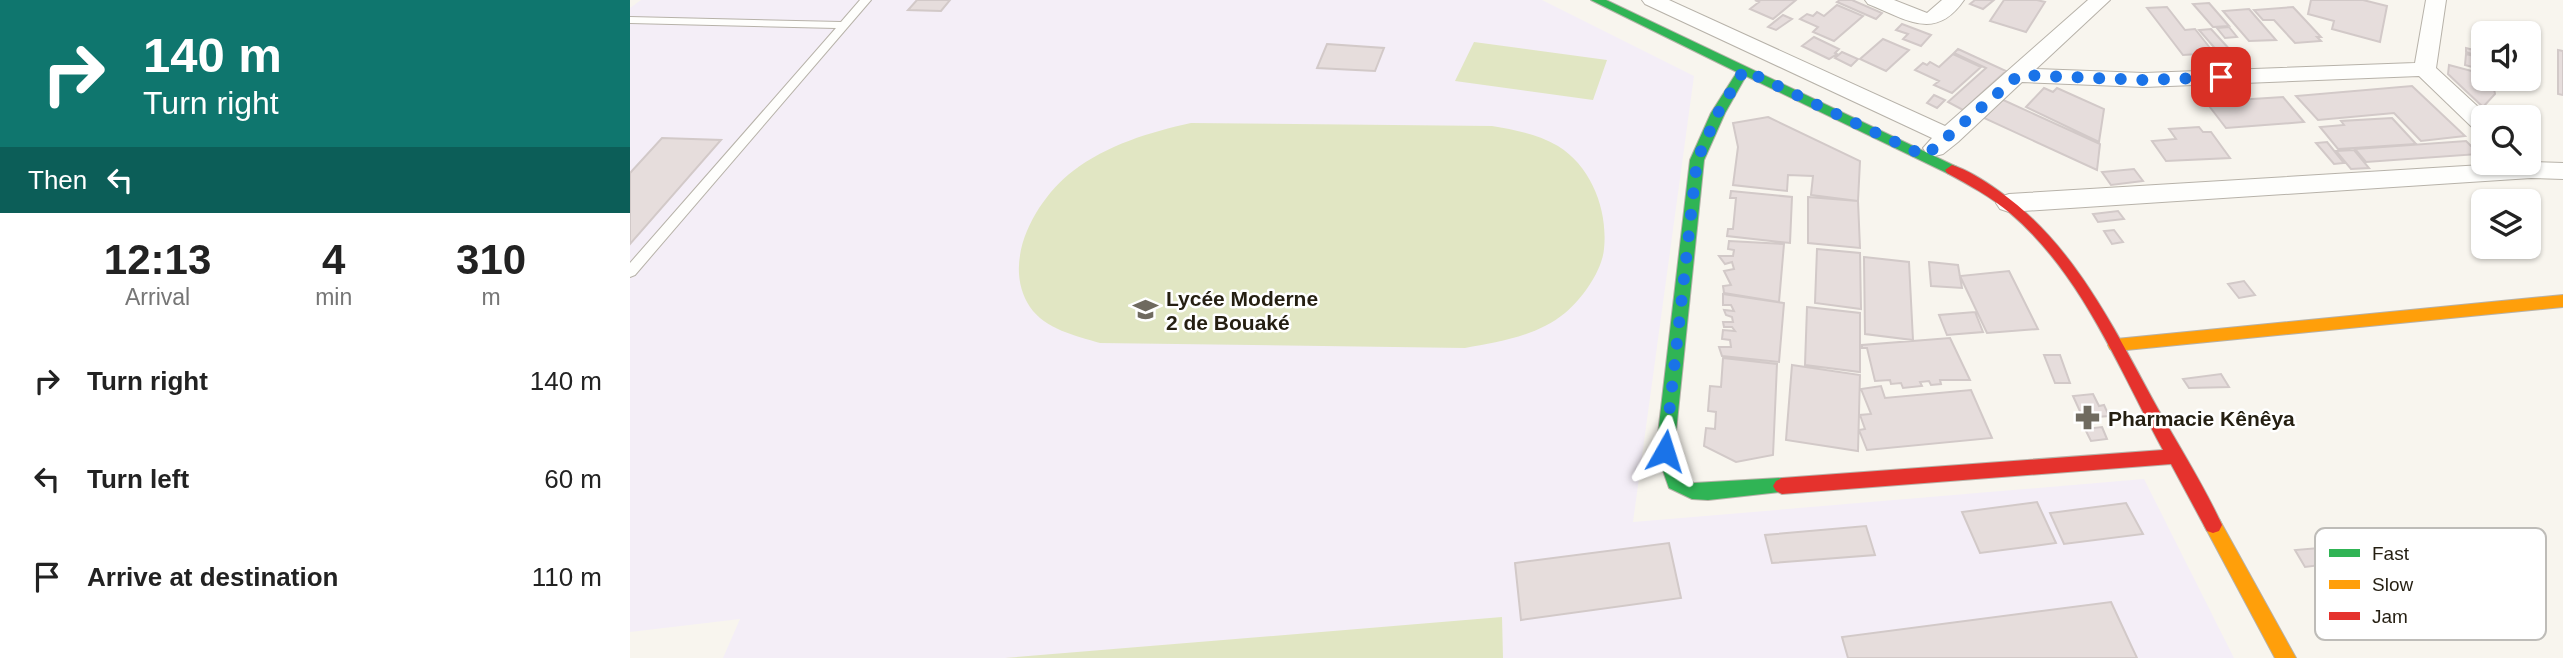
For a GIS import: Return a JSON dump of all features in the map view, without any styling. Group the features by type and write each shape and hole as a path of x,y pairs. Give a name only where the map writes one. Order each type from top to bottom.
{"street":[{"path":"1598,0 1989,188 2050,242 2080,281 2287,658"},
{"path":"1652,0 1950,137"},
{"path":"1881,1 1927,20 1932,19 1954,0"},
{"path":"1925,156 1950,137 2100,0"},
{"path":"2425,69 2436,0"},
{"path":"2019,75 2144,80 2425,69 2471,113"},
{"path":"1744,70 1718,113 1697,160 1665,451 1675,483 1692,491 1709,492 2177,456"},
{"path":"2541,169 2563,171"},
{"path":"2008,203 2471,171"},
{"path":"2116,345 2563,301"}],"lane":[{"path":"630,272 866,0"},
{"path":"630,20 845,25"}],"shaded area":[{"name":"Lycée Moderne 2 de Bouaké","path":"641,0 1542,0 1694,76 1633,522 2144,479 2234,658 723,658 740,619 630,632 630,8"}],"green space":[{"path":"1474,42 1607,60 1593,100 1455,81"},
{"path":"1191,123 1492,126 1534,135 1570,155 1589,178 1600,205 1605,235 1599,266 1584,292 1554,321 1517,337 1465,348 1100,343 1062,331 1036,315 1022,289 1019,271 1026,233 1046,198 1073,171 1100,154 1145,135"},
{"path":"1502,617 1503,658 1005,658"}],"building":[{"path":"917,0 950,0 941,11 908,10"},
{"path":"1755,0 1796,0 1773,19 1750,9 1759,2"},
{"path":"1852,0 1882,13 1876,19 1837,2"},
{"path":"1975,0 1994,0 1983,9 1970,4"},
{"path":"2004,0 2045,2 2026,32 1990,21"},
{"path":"2311,0 2363,0 2387,6 2380,42 2332,29 2334,21 2308,14"},
{"path":"2209,3 2229,26 2213,27 2193,4"},
{"path":"1837,5 1863,16 1834,41 1813,32 1818,27 1800,19 1807,14 1813,16 1817,12 1824,16"},
{"path":"2167,7 2185,30 2195,29 2214,53 2183,55 2147,8"},
{"path":"2293,7 2321,37 2317,37 2321,41 2295,43 2274,20 2263,20 2254,10"},
{"path":"2249,9 2276,40 2249,41 2223,11"},
{"path":"1783,15 1792,19 1776,30 1768,27"},
{"path":"1902,24 1931,35 1921,46 1903,39 1908,34 1896,30"},
{"path":"2229,27 2237,37 2225,38 2217,28"},
{"path":"2211,29 2232,52 2219,53 2199,30"},
{"path":"1814,37 1839,49 1835,53 1837,54 1829,59 1802,46"},
{"path":"1883,39 1909,50 1886,71 1860,59"},
{"path":"1327,44 1384,48 1375,71 1317,68"},
{"path":"1958,49 2006,71 1963,110 1948,102 1986,68 1954,53"},
{"path":"2558,50 2563,51 2563,95 2558,94"},
{"path":"1842,52 1858,59 1851,66 1835,58"},
{"path":"1953,54 1981,67 1952,93 1934,85 1939,81 1915,70 1923,63 1927,65 1930,62 1939,67"},
{"path":"2466,54 2471,55 2471,67 2465,65"},
{"path":"2449,65 2471,71 2471,91 2494,91 2495,94 2485,105 2481,105 2448,74"},
{"path":"2412,86 2465,136 2421,141 2394,113 2318,120 2296,96"},
{"path":"2044,88 2053,92 2057,88 2104,109 2099,142 2026,107"},
{"path":"1934,95 1945,100 1937,108 1927,103"},
{"path":"2283,97 2304,122 2226,128 2206,102"},
{"path":"2001,99 2100,144 2097,170 1984,118"},
{"path":"1768,117 1860,161 1858,201 1811,195 1813,176 1788,175 1787,191 1733,185 1738,147 1733,123"},
{"path":"2392,118 2416,144 2338,149 2320,127 2344,125 2341,121"},
{"path":"2199,127 2203,132 2211,132 2230,158 2166,161 2152,141 2176,139 2169,129"},
{"path":"662,138 721,140 630,244 630,173"},
{"path":"2466,141 2471,146 2471,155 2366,162 2355,149"},
{"path":"2327,142 2344,163 2334,164 2316,143"},
{"path":"2354,150 2369,168 2351,169 2336,151"},
{"path":"2134,169 2143,181 2111,185 2102,172"},
{"path":"1731,191 1792,197 1790,243 1727,236 1728,229 1733,229 1736,198 1730,198"},
{"path":"1808,197 1858,201 1860,248 1808,243"},
{"path":"2118,211 2124,219 2098,222 2093,214"},
{"path":"2114,230 2123,242 2112,244 2104,231"},
{"path":"1729,241 1784,244 1779,302 1724,293 1723,286 1731,285 1724,271 1734,269 1732,262 1725,264 1719,256 1733,256 1734,250 1728,249"},
{"path":"1817,249 1860,253 1861,309 1815,303"},
{"path":"1864,257 1909,262 1913,340 1865,334"},
{"path":"1929,262 1958,265 1962,288 1931,286"},
{"path":"2009,271 2038,329 1987,333 1960,276"},
{"path":"2244,281 2255,295 2239,298 2228,284"},
{"path":"1723,294 1784,303 1779,362 1722,356 1719,347 1731,347 1730,340 1722,339 1723,330 1735,331 1732,327 1724,327 1723,322 1733,322 1732,317 1726,315 1724,310 1734,311 1731,305 1723,305"},
{"path":"1807,307 1860,313 1860,372 1805,365"},
{"path":"1975,312 1983,332 1947,335 1939,315"},
{"path":"1950,338 1970,380 1940,380 1941,384 1931,385 1929,381 1920,382 1922,386 1903,388 1901,383 1891,384 1890,380 1875,381 1867,348 1862,348 1862,345"},
{"path":"2044,355 2060,355 2070,383 2055,383"},
{"path":"1723,358 1777,364 1773,455 1736,462 1704,446 1706,428 1715,429 1716,412 1708,411 1710,386 1721,387"},
{"path":"1792,365 1860,375 1858,451 1786,440"},
{"path":"2221,374 2229,387 2189,388 2183,379"},
{"path":"1881,386 1885,398 1971,390 1992,438 1867,450 1859,430 1865,429 1860,415 1871,414 1861,389"},
{"path":"2093,394 2099,406 2104,405 2109,416 2083,418 2073,396"},
{"path":"2102,427 2107,439 2091,441 2085,429"},
{"path":"2037,502 2056,543 1980,553 1962,512"},
{"path":"2126,503 2143,534 2064,544 2050,513"},
{"path":"1866,526 1875,555 1772,563 1765,535"},
{"path":"1669,543 1681,598 1521,620 1515,563"},
{"path":"2315,548 2315,566 2305,567 2295,550"},
{"path":"2111,602 2137,658 1848,658 1842,637"}],"traffic: fast":[{"path":"1597,0 1952,170"},
{"path":"1744,70 1718,113 1697,160 1665,451 1675,483 1692,491 1782,486"}],"traffic: slow":[{"path":"2116,345 2563,301"},
{"path":"2213,525 2286,658"}],"traffic: jam":[{"path":"1952,170 2014,209 2039,231 2060,256 2096,311 2213,525"},
{"path":"1782,486 2177,456"}],"place":[{"name":"Lycée Moderne 2 de Bouaké","path":"1146,310"},
{"name":"Pharmacie Kênêya","path":"2088,418"}],"route":[{"path":"1665,451 1697,160 1718,113 1744,70 1925,156 2019,75 2144,80 2221,77"}]}
